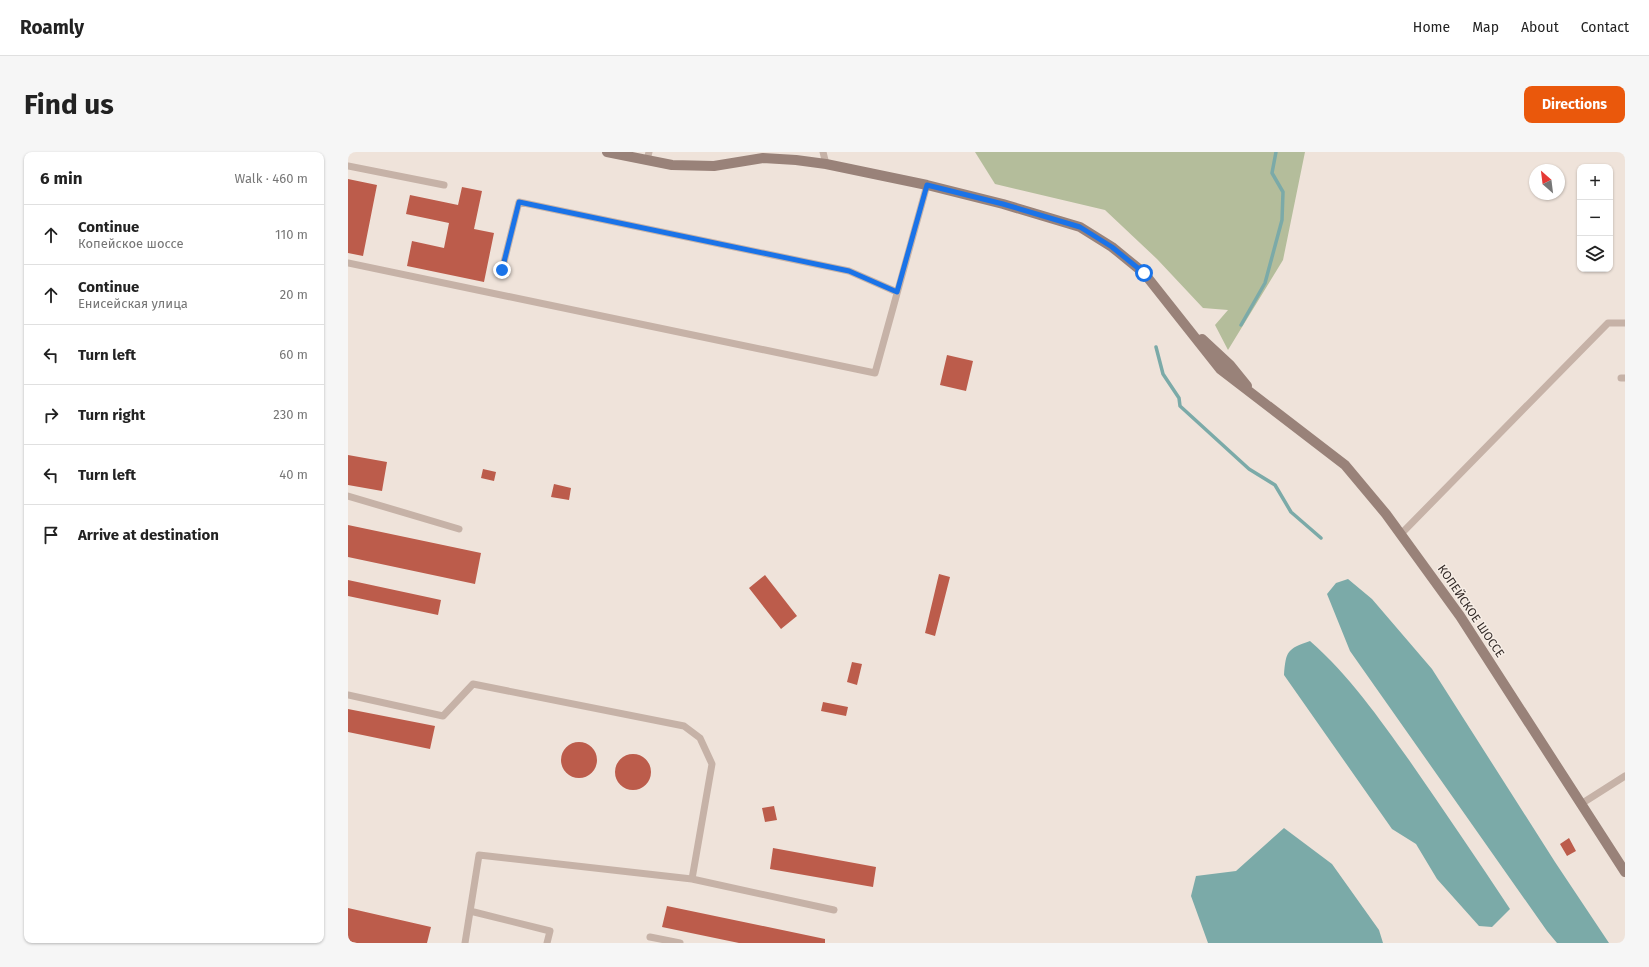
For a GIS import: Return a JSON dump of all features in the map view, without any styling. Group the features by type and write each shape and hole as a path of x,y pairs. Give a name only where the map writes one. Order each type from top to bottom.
{"street":[{"name":"КОПЕЙСКОЕ ШОССЕ","path":"607,152 648,156 672,165 714,166 763,158 826,164 927,185 1003,204 1080,227 1112,247 1144,273 1220,369 1345,465 1386,514 1460,616 1625,872"}],"lane":[{"path":"823,152 826,164"},
{"path":"348,166 444,185"},
{"path":"348,263 875,373 927,185"},
{"path":"502,270 519,202 849,271 897,292"},
{"path":"1401,534 1608,323 1625,323"},
{"path":"348,496 459,529"},
{"path":"348,695 443,716 473,684 684,726 700,738 712,764 692,879"},
{"path":"1581,804 1625,776"},
{"path":"464,943 479,855 692,879 834,910"},
{"path":"470,911 550,931 547,943"},
{"path":"650,936 680,943"}],"green space":[{"path":"975,152 1305,152 1283,260 1228,350 1215,325 1228,310 1203,308 1157,259 1105,210 995,184"}],"water":[{"path":"1348,579 1372,599 1432,669 1555,862 1609,943 1557,943 1547,931 1350,651 1327,594 1336,583"},
{"path":"1310,641 1338,668 1375,713 1422,778 1510,909 1492,927 1479,926 1437,879 1416,844 1392,829 1284,675 1289,652 1297,646"},
{"path":"1284,828 1332,864 1379,930 1383,943 1208,943 1191,896 1196,876 1236,871"}],"building":[{"path":"348,179 377,185 363,256 348,253"},
{"path":"462,187 482,191 474,229 494,233 484,282 407,266 412,241 444,248 449,223 406,214 410,195 458,205"},
{"path":"947,355 973,361 966,391 940,385"},
{"path":"348,455 387,462 382,491 348,485"},
{"path":"483,469 496,472 494,481 481,478"},
{"path":"554,484 571,488 569,500 551,497"},
{"path":"348,525 481,553 475,584 348,557"},
{"path":"939,574 950,577 935,636 925,633"},
{"path":"765,575 797,616 781,629 749,588"},
{"path":"348,580 441,600 438,615 348,596"},
{"path":"852,662 862,664 857,685 847,682"},
{"path":"823,702 848,707 846,716 821,711"},
{"path":"348,709 435,726 430,749 348,732"},
{"path":"583,742 592,747 596,753 596,767 592,773 583,778 575,778 566,773 562,767 561,756 566,747 572,743"},
{"path":"637,754 646,759 650,765 650,779 646,785 637,790 629,790 620,785 616,779 615,768 620,759 626,755"},
{"path":"774,806 777,820 765,822 762,808"},
{"path":"1569,838 1576,851 1567,856 1560,844"},
{"path":"773,848 876,867 873,887 770,869"},
{"path":"667,906 825,939 825,943 739,943 662,927"},
{"path":"348,908 431,927 427,943 357,943 348,941"}],"waterway":[{"path":"1241,325 1265,283 1282,220 1283,192 1272,173 1276,152"},
{"path":"1156,347 1163,374 1179,398 1180,406 1249,469 1275,485 1291,512 1321,538"}],"route":[{"path":"502,270 519,202 849,271 897,292 927,185 1003,204 1080,227 1112,247 1144,273"}]}
